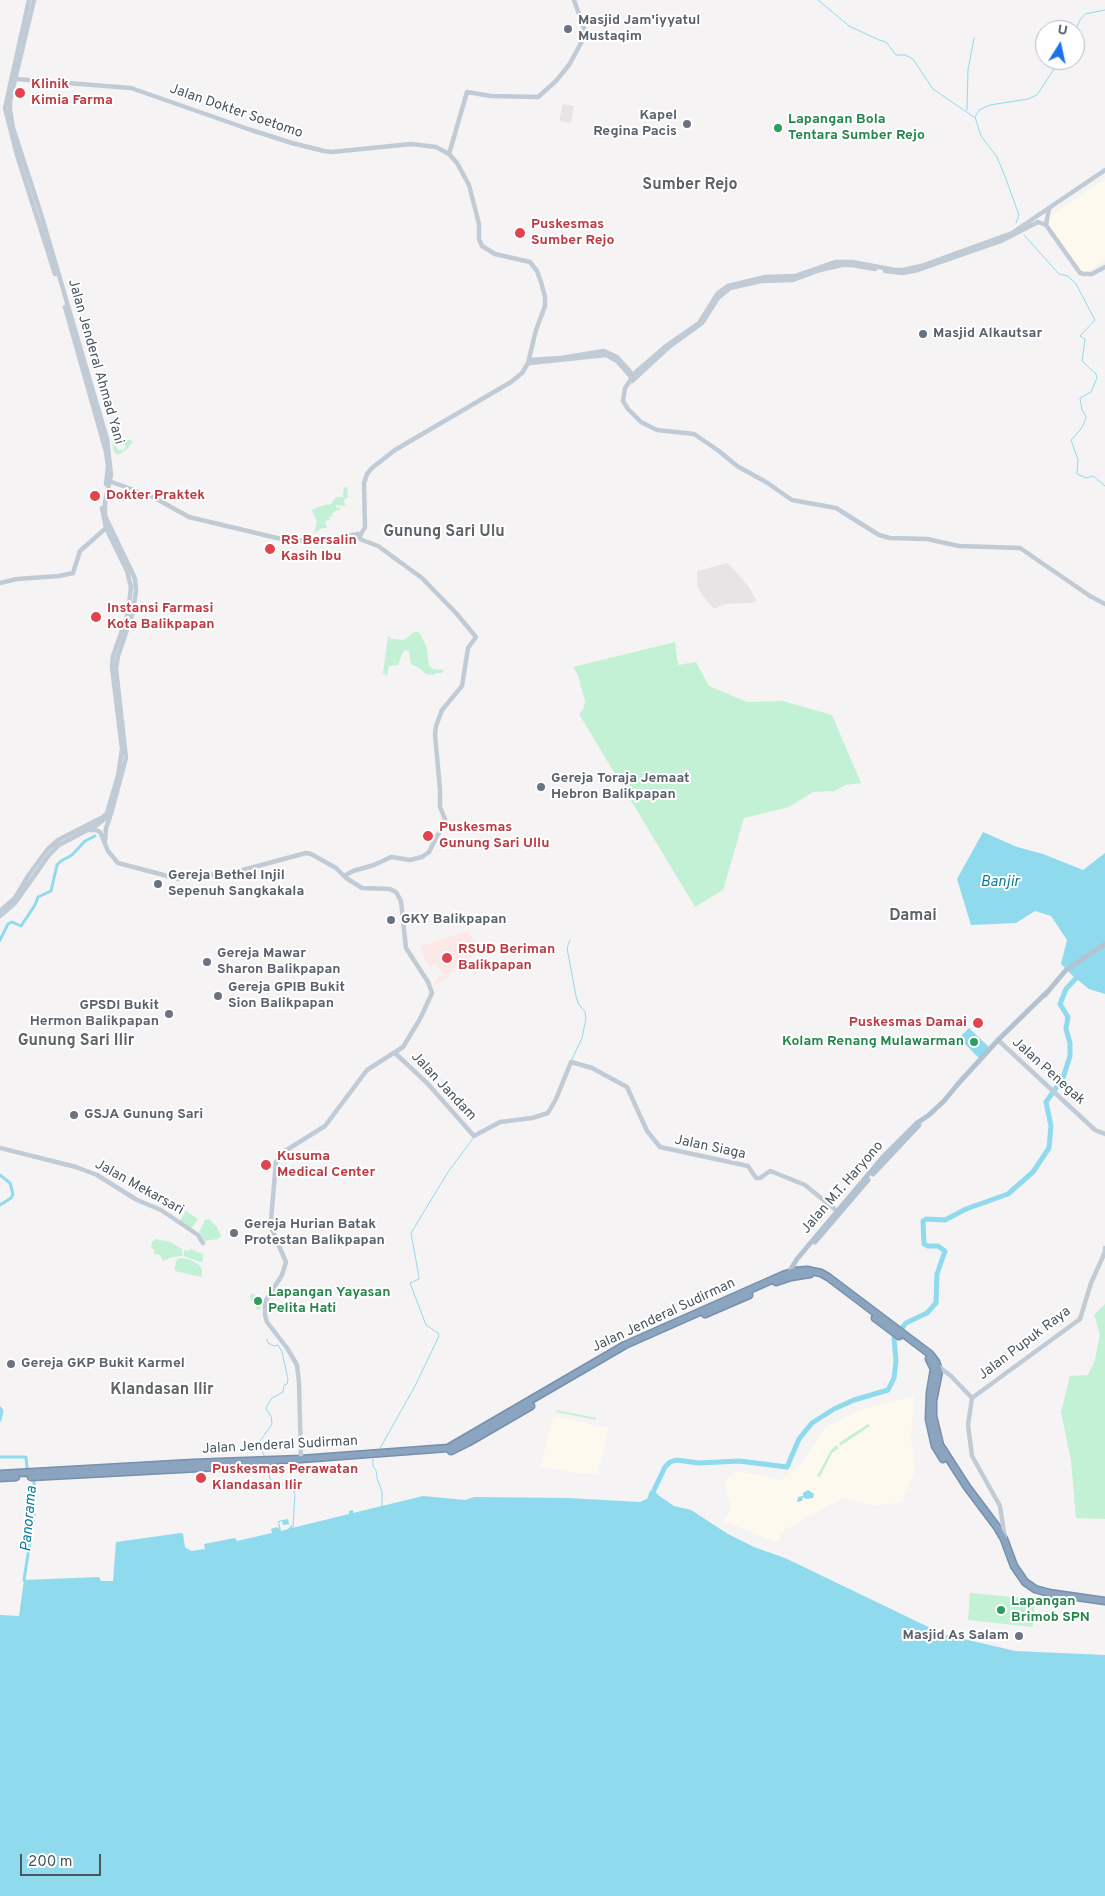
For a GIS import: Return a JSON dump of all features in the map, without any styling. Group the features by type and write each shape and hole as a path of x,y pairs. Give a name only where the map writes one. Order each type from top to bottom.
{"highway":[{"path":"799,1261 801,1266 808,1270"},
{"name":"Jalan Jenderal Sudirman","path":"0,1478 41,1474 449,1452 470,1442 635,1342 793,1274 808,1270 828,1277 927,1356 933,1364 934,1373 928,1413 935,1446 981,1509 1002,1530 1017,1572 1025,1582 1034,1589 1060,1596 1105,1601"},
{"name":"Jalan Jenderal Sudirman","path":"793,1274 812,1274 822,1278 892,1328"},
{"name":"Jalan Jenderal Sudirman","path":"905,1338 930,1354 938,1366 933,1407 934,1423 940,1445 995,1532 1015,1574 1030,1590 1056,1599 1105,1605"},
{"name":"Jalan Jenderal Sudirman","path":"0,1474 8,1476"}],"main road":[{"name":"Jalan Jenderal Ahmad Yani","path":"29,0 5,108 9,128 60,291 106,452 107,473 102,509 106,528 130,579 131,593 128,612 113,656 112,667 122,758 102,825"},
{"name":"Jalan Jenderal Ahmad Yani","path":"34,0 10,110 13,128 107,439 111,475 107,491 105,516 135,579 134,606 117,663 126,758 111,814 102,825"},
{"path":"522,373 529,362 545,306 544,291 540,278 530,262 495,254 482,246 479,239 479,224 469,185 457,163 448,154 467,92 491,96 538,97 556,81 569,65 586,34 574,0"},
{"name":"Jalan Dokter Soetomo","path":"16,79 131,88 277,139 324,151 411,144 436,147 448,154"},
{"path":"1022,229 1048,208 1105,170"},
{"path":"1044,224 1048,208"},
{"path":"1105,267 1092,274 1080,272 1044,224 1036,223 982,249 908,272 896,273 852,265 820,270 797,279 757,278 724,287 718,293 699,323 666,346 633,375 624,395 625,405 641,422 657,430 694,434 737,466 766,482 792,500 836,508 879,535 886,537 927,539 959,546 1022,549 1090,596 1105,604"},
{"path":"779,278 795,276 826,264 840,262 903,270 921,266 1011,235"},
{"path":"529,362 541,362 604,351 617,357 633,375"},
{"path":"531,352 541,362"},
{"path":"358,536 364,525 364,483 367,474 372,468 395,450 511,382 531,366 541,362"},
{"path":"109,481 153,497 189,517 243,530 303,542 358,536 383,550 426,581 476,637 468,648 462,686 442,710 436,723 435,738 439,785 438,806 443,818 442,828 429,852 422,857 410,860 391,857 346,876"},
{"path":"107,491 111,487 117,486 152,499 188,520 286,541 314,544 358,536"},
{"path":"0,583 17,579 73,573 80,551 106,528"},
{"path":"88,830 96,830 111,814"},
{"path":"0,910 14,898 58,840 90,824 102,825"},
{"path":"90,824 102,825"},
{"path":"0,916 15,903 43,860 59,845 102,825"},
{"path":"102,825 104,838 110,854 115,860 125,865 178,879 239,871 306,853 336,868 366,888 390,889 396,892 401,901 406,948 431,989 432,996 407,1042 396,1054 367,1070 326,1124 285,1151 276,1162 270,1220 272,1230 286,1262 282,1275 265,1302 265,1315 267,1322 297,1365 301,1461"},
{"name":"Jalan M.T. Haryono","path":"793,1274 799,1261 883,1163 922,1121 1062,975 1105,946"},
{"name":"Jalan Penegak","path":"999,1041 1095,1130 1105,1134"},
{"name":"Jalan Jandam","path":"396,1054 428,1084 474,1136 500,1122 532,1118 548,1113 556,1099 571,1062"},
{"name":"Jalan Siaga","path":"571,1062 592,1068 627,1087 647,1131 660,1147 748,1166 753,1176 757,1178 774,1172 805,1185 837,1211"},
{"name":"Jalan M.T. Haryono","path":"793,1274 797,1259 837,1211 883,1157 906,1133 922,1121"},
{"name":"Jalan Mekarsari","path":"0,1148 76,1167 97,1175 137,1200 161,1210 198,1234 203,1243"},
{"name":"Jalan Pupuk Raya","path":"972,1398 1080,1319 1091,1283 1105,1248"},
{"path":"938,1366 951,1376 972,1398 968,1425 972,1456 1000,1506 1002,1530"}],"shaded area":[{"path":"563,104 574,106 571,123 559,121"},
{"path":"1105,179 1105,260 1088,271 1083,272 1078,270 1046,224 1048,217"},
{"path":"728,563 749,587 757,601 725,604 714,609 697,586 697,571"},
{"name":"RSUD Beriman Balikpapan","path":"468,931 480,950 450,972 447,979 434,986 433,983 443,974 435,963 431,967 425,960 421,946"},
{"path":"914,1396 911,1439 915,1470 902,1502 874,1506 843,1498 781,1532 779,1543 724,1521 731,1507 724,1484 735,1471 782,1480 804,1460 826,1427 863,1409"},
{"path":"558,1417 609,1428 598,1474 577,1473 541,1466 552,1420"}],"green space":[{"path":"120,437 116,446 118,450 124,450 126,446 123,442 124,439 133,442 126,450 118,455 114,452 112,439"},
{"path":"344,487 348,488 347,495 349,496 344,500 345,506 336,505 336,508 340,508 340,510 335,511 329,517 330,520 325,521 327,528 322,528 314,534 317,522 312,510 331,504 336,497 343,497"},
{"path":"414,632 419,632 427,648 429,666 433,669 444,670 442,673 433,675 426,674 411,664 409,651 404,650 398,665 389,666 387,676 383,673 388,636 392,639 404,640"},
{"path":"675,642 678,665 696,662 709,686 747,702 783,701 832,715 861,783 846,785 834,791 813,792 789,807 744,818 723,890 695,907 579,714 583,710 585,701 578,675 573,667"},
{"path":"186,1211 198,1219 191,1229 179,1222"},
{"path":"209,1219 217,1227 221,1236 218,1239 205,1241 199,1232 205,1220"},
{"path":"156,1239 170,1242 182,1249 183,1256 172,1257 163,1261 160,1255 154,1254 154,1250 151,1247 152,1242"},
{"path":"190,1249 203,1254 203,1261 200,1262 184,1256 184,1250 188,1251"},
{"path":"177,1259 191,1260 199,1265 202,1269 202,1277 175,1271"},
{"name":"Lapangan Yayasan Pelita Hati","path":"251,1293 263,1300 260,1310 256,1309 257,1301 250,1300"},
{"path":"1105,1304 1105,1519 1076,1518 1071,1461 1061,1412 1070,1376 1088,1375 1095,1360 1100,1334 1094,1315"},
{"path":"556,1410 596,1418 596,1420 557,1412"},
{"path":"868,1424 870,1426 840,1446 839,1443"},
{"path":"836,1445 839,1448 832,1453 820,1477 817,1476 830,1452"},
{"name":"Lapangan Brimob SPN","path":"970,1593 1035,1599 1033,1627 968,1620"}],"water":[{"name":"Banjir","path":"983,832 1017,847 1043,854 1083,870 1105,853 1105,994 1089,989 1061,964 1067,940 1051,916 1035,911 1016,923 971,925 957,879"},
{"name":"Kolam Renang Mulawarman","path":"969,1028 989,1047 979,1058 959,1038"},
{"path":"654,1490 674,1506 691,1510 728,1534 754,1547 785,1558 943,1634 1015,1651 1105,1655 1105,1896 0,1896 0,1615 19,1616 24,1580 99,1577 101,1581 113,1581 116,1542 181,1533 183,1534 185,1547 191,1551 205,1549 204,1544 235,1538 237,1541 272,1533 271,1529 277,1527 279,1529 278,1521 288,1519 289,1524 292,1524 283,1525 282,1521 279,1522 281,1531 288,1529 292,1525 292,1528 349,1514 349,1511 353,1510 353,1513 423,1496 465,1500 474,1497 568,1498 640,1502 647,1499 650,1491"},
{"path":"808,1490 814,1494 813,1498 806,1499 803,1497 802,1501 797,1502 798,1497 803,1496 803,1493"}],"waterway":[{"path":"818,0 849,26 886,42 896,55 905,55 913,59 933,89 974,117"},
{"path":"1080,20 1085,14 1105,10"},
{"path":"967,110 968,70 974,38"},
{"path":"1016,223 1019,215 1006,179 997,157 981,136 975,117 979,110 990,105 1028,99 1037,95 1053,70"},
{"path":"1024,235 1059,274 1068,276 1076,284 1095,320 1080,336 1085,339 1082,361 1096,374 1097,378 1091,392 1080,398 1082,410 1086,416 1085,421 1081,429 1071,440 1078,460 1077,474 1086,478 1093,476 1105,486"},
{"name":"Panorama","path":"0,940 8,924 12,922 21,926 38,897 51,891 57,865 72,855 85,841 95,836"},
{"path":"570,940 567,948 576,996 578,1003 585,1012 586,1018 582,1038 571,1061"},
{"path":"654,1490 665,1467 670,1462 676,1460 699,1463 739,1461 787,1467 799,1439 812,1423 834,1409 854,1400 888,1390 894,1378 896,1361 894,1338 906,1323 927,1313 936,1303 937,1274 945,1251 938,1246 924,1244 923,1221 926,1219 945,1220 966,1209 1008,1194 1033,1172 1049,1148 1051,1126 1046,1102 1063,1078 1070,1056 1070,1043 1066,1029 1068,1017 1060,1004 1066,989 1080,974"},
{"path":"379,1450 415,1386 439,1336 438,1333 426,1325 410,1283 419,1279 411,1233 448,1172 474,1137"},
{"name":"Panorama","path":"0,1175 10,1183 13,1194 11,1198 0,1205"},
{"path":"265,1457 258,1444 272,1424 271,1416 266,1409 272,1398 283,1392 284,1385 287,1384 288,1379 282,1352 278,1345 274,1346 268,1343 267,1339"},
{"name":"Panorama","path":"0,1408 2,1411 0,1420"},
{"name":"Panorama","path":"0,1457 26,1457 27,1468 33,1471"},
{"path":"373,1459 373,1467 376,1470 382,1492 382,1506"},
{"path":"267,1466 271,1483 291,1486 295,1494 293,1527"},
{"name":"Panorama","path":"24,1580 34,1515 34,1477"}],"place":[{"name":"Masjid Jam'iyyatul Mustaqim","path":"568,29"},
{"name":"Klinik Kimia Farma","path":"20,93"},
{"name":"Kapel Regina Pacis","path":"687,124"},
{"name":"Lapangan Bola Tentara Sumber Rejo","path":"778,128"},
{"name":"Puskesmas Sumber Rejo","path":"520,233"},
{"name":"Masjid Alkautsar","path":"923,334"},
{"name":"Dokter Praktek","path":"95,496"},
{"name":"RS Bersalin Kasih Ibu","path":"270,549"},
{"name":"Instansi Farmasi Kota Balikpapan","path":"96,617"},
{"name":"Gereja Toraja Jemaat Hebron Balikpapan","path":"541,787"},
{"name":"Puskesmas Gunung Sari Ullu","path":"428,836"},
{"name":"Gereja Bethel Injil Sepenuh Sangkakala","path":"158,884"},
{"name":"GKY Balikpapan","path":"391,920"},
{"name":"RSUD Beriman Balikpapan","path":"447,958"},
{"name":"Gereja Mawar Sharon Balikpapan","path":"207,962"},
{"name":"Gereja GPIB Bukit Sion Balikpapan","path":"218,996"},
{"name":"GPSDI Bukit Hermon Balikpapan","path":"169,1014"},
{"name":"Puskesmas Damai","path":"978,1023"},
{"name":"Kolam Renang Mulawarman","path":"974,1042"},
{"name":"GSJA Gunung Sari","path":"74,1115"},
{"name":"Kusuma Medical Center","path":"266,1165"},
{"name":"Gereja Hurian Batak Protestan Balikpapan","path":"234,1233"},
{"name":"Lapangan Yayasan Pelita Hati","path":"258,1301"},
{"name":"Gereja GKP Bukit Karmel","path":"11,1364"},
{"name":"Puskesmas Perawatan Klandasan Ilir","path":"201,1478"},
{"name":"Lapangan Brimob SPN","path":"1001,1610"},
{"name":"Masjid As Salam","path":"1019,1636"}],"district":[{"name":"Sumber Rejo","path":"690,186"},
{"name":"Gunung Sari Ulu","path":"444,533"},
{"name":"Damai","path":"913,917"},
{"name":"Gunung Sari Ilir","path":"76,1042"},
{"name":"Klandasan Ilir","path":"162,1391"}]}
